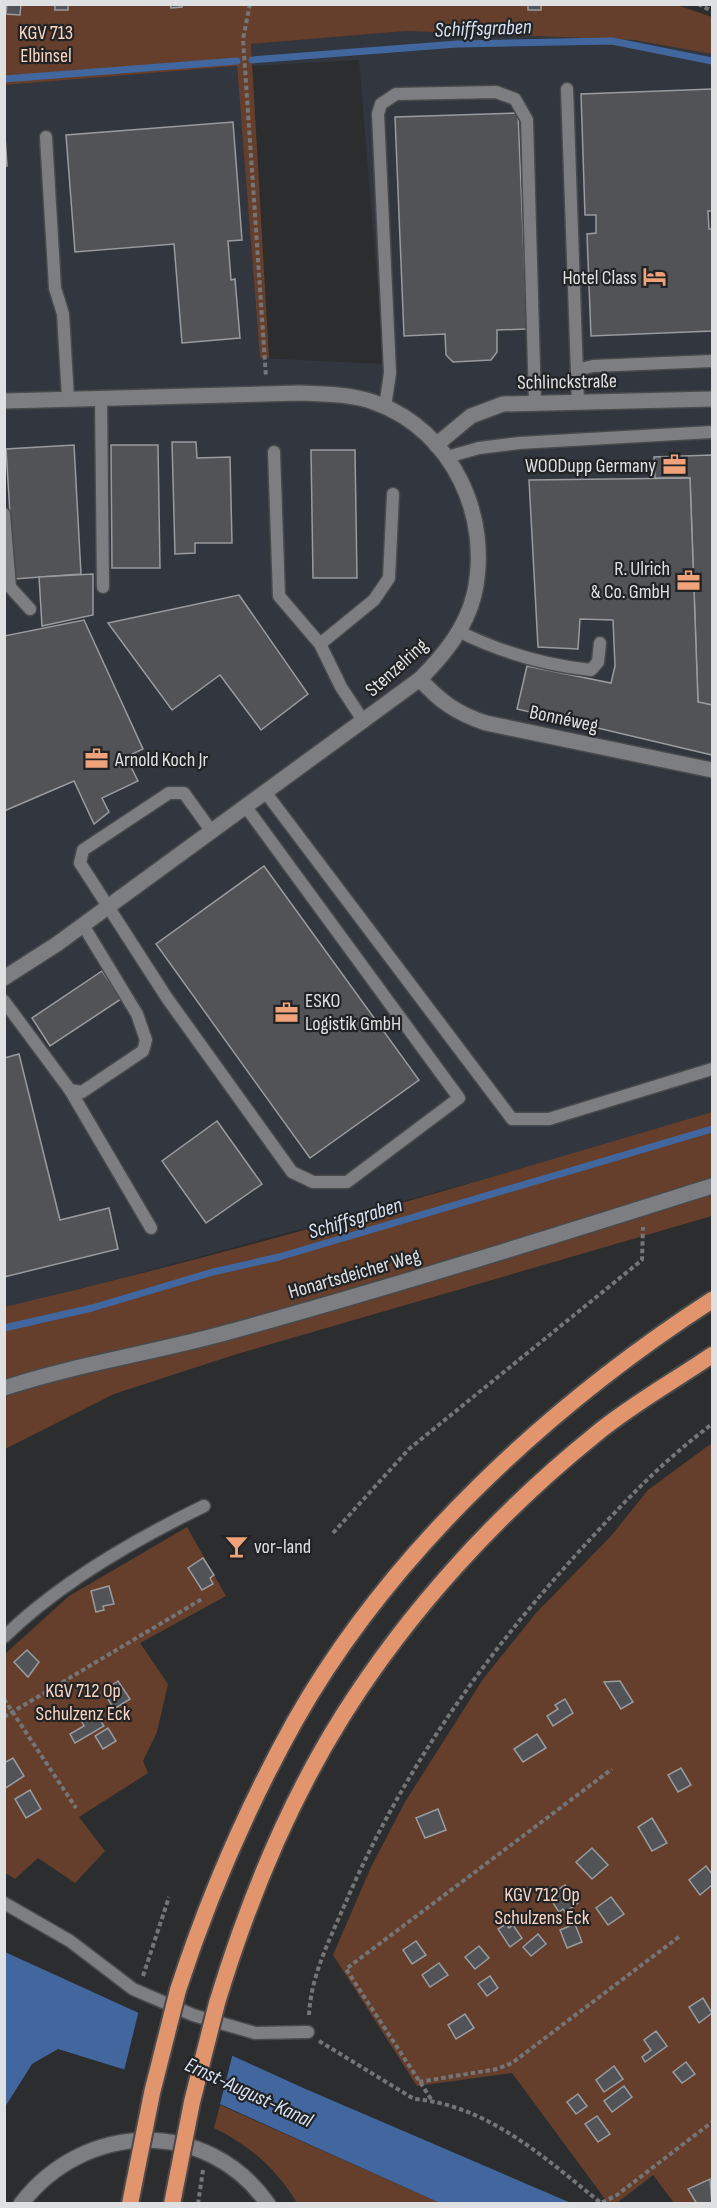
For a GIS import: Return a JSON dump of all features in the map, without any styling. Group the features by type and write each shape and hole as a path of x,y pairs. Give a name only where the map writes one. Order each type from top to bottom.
{"highway":[{"path":"130,2204 152,2093 178,1990 206,1906 233,1841 296,1720 342,1649 405,1564 471,1492 539,1432 632,1356 712,1300"},
{"path":"172,2204 192,2102 217,2003 239,1933 277,1842 342,1717 430,1597 480,1540 549,1474 598,1432 712,1355"}],"street":[{"name":"Stenzelring","path":"4,401 267,393 334,394 385,407 414,425 436,445 457,471 472,505 478,540 473,597 458,631 445,652 420,678 364,722 212,832 83,925 4,978"},
{"name":"Schlinckstraße","path":"436,445 482,410 503,404 712,399"},
{"name":"Bonnéweg","path":"420,678 447,706 461,715 486,723 712,770"},
{"name":"Honartsdeicher Weg","path":"4,1388 92,1363 225,1333 712,1186"},
{"path":"21,2204 48,2174 66,2161 114,2143 151,2140 173,2141 207,2152 245,2178 268,2204"}],"lane":[{"path":"567,89 578,402"},
{"path":"385,407 390,373 378,114 381,104 396,94 496,92 515,99 527,120 535,403"},
{"path":"46,137 55,288 63,314 68,398"},
{"path":"577,370 592,366 712,361"},
{"path":"102,397 103,587"},
{"path":"447,457 479,448 519,443 712,432"},
{"path":"274,452 279,596 320,644 341,687 364,722"},
{"path":"320,644 374,600 389,578 393,494"},
{"path":"4,514 10,587 30,609"},
{"path":"458,631 488,646 521,656 591,670 598,662 600,643"},
{"path":"212,832 184,792 169,792 83,850 80,863 167,998 292,1172 313,1182 347,1182 459,1098 246,807"},
{"path":"266,793 512,1119 549,1119 712,1069"},
{"path":"70,1090 82,1092 143,1051 146,1040 137,1014 83,925"},
{"path":"4,1001 70,1090 151,1227"},
{"path":"4,1637 41,1606 138,1539 204,1506"},
{"path":"4,1903 70,1941 133,1989 193,2015 255,2032 308,2032"}],"path":[{"path":"250,4 243,39 267,393"},
{"path":"698,4 712,11"},
{"path":"333,1533 409,1449 642,1260 643,1208"},
{"path":"712,1424 638,1485 508,1633 449,1713 393,1803 368,1852 319,1967 311,1994 308,2032 414,2099 432,2100 459,2108 505,2130 543,2156 601,2203 617,2195 712,2122"},
{"path":"4,1717 202,1599"},
{"path":"4,1699 76,1808"},
{"path":"432,2100 346,1970 612,1769"},
{"path":"149,1959 169,1897"},
{"path":"419,2082 497,2069 512,2063 680,1935"},
{"path":"198,2204 203,2169"}],"shaded area":[{"path":"406,31 634,40 712,54 712,1112 554,1160 99,1284 5,1307 4,85 237,66 260,358 384,364 359,60 253,66 251,44"}],"green space":[{"name":"KGV 713 Elbinsel","path":"674,4 712,17 712,54 634,40 406,31 251,44 269,358 260,358 237,66 5,85 5,5"},
{"path":"712,1112 712,1216 237,1354 114,1394 5,1449 4,1307 182,1263 360,1215"},
{"name":"KGV 712 Op Schulzens Eck","path":"712,1443 712,2203 674,2203 653,2175 617,2203 608,2203 512,2073 417,2086 333,1955 371,1867 405,1802 483,1679 537,1612 611,1536 648,1490"},
{"name":"KGV 712 Op Schulzenz Eck","path":"187,1527 226,1596 140,1643 168,1684 157,1732 143,1761 148,1773 79,1817 105,1851 75,1883 38,1858 15,1879 5,1873 5,1654 69,1596"},
{"path":"220,2105 440,2203 297,2203 281,2179 261,2159 239,2142 214,2128"}],"water":[{"name":"Ernst-August-Kanal","path":"5,1952 301,2087 571,2203 440,2203 184,2088 58,2049 32,2064 5,2107"}],"pier":[{"path":"139,2010 233,2053 219,2108 183,2090 124,2071"}],"building":[{"path":"7,4 21,4 20,15 6,14"},
{"path":"55,4 68,4 68,10 55,10"},
{"path":"170,4 182,4 182,7 171,8"},
{"path":"528,4 541,4 541,10 528,10"},
{"path":"712,89 712,211 708,211 709,229 712,229 712,331 591,336 587,234 596,233 596,215 585,215 581,94"},
{"path":"518,113 527,329 497,330 497,352 491,360 453,362 446,355 445,334 404,336 395,117"},
{"path":"4,121 7,166 4,167"},
{"path":"233,122 242,240 228,241 231,280 235,279 240,338 182,343 174,244 75,252 66,135"},
{"path":"172,442 196,442 197,458 230,457 232,543 195,543 195,553 175,554"},
{"path":"74,445 81,574 14,579 6,449"},
{"path":"111,445 158,445 160,568 112,568"},
{"path":"311,450 355,450 357,578 313,578"},
{"path":"712,455 712,705 698,702 690,478 655,478 654,457"},
{"path":"690,478 698,702 712,705 712,755 517,709 527,666 611,683 615,666 613,620 580,619 578,649 538,647 529,480"},
{"path":"93,574 93,615 42,626 39,577"},
{"path":"239,595 308,694 261,730 220,675 172,710 108,623"},
{"path":"84,620 143,749 126,757 138,781 102,798 109,812 94,824 74,781 4,811 4,636"},
{"name":"ESKO Logistik GmbH","path":"264,866 419,1080 310,1158 156,944"},
{"path":"102,971 121,999 50,1046 32,1018"},
{"path":"19,1054 60,1220 109,1208 118,1249 4,1277 4,1058"},
{"path":"217,1121 262,1184 206,1223 162,1161"},
{"path":"203,1558 214,1575 210,1578 213,1584 202,1590 188,1568"},
{"path":"109,1586 114,1604 103,1606 104,1610 96,1612 91,1591"},
{"path":"27,1650 39,1662 28,1677 14,1662"},
{"path":"118,1681 130,1699 114,1709 103,1691"},
{"path":"620,1681 633,1702 621,1709 604,1682"},
{"path":"565,1699 573,1713 553,1726 547,1716 558,1709 555,1705"},
{"path":"95,1712 104,1726 75,1743 70,1734 84,1726 81,1720"},
{"path":"108,1728 116,1741 103,1749 95,1736"},
{"path":"537,1734 546,1748 523,1762 514,1749"},
{"path":"13,1758 24,1776 4,1789 4,1763"},
{"path":"681,1768 691,1785 678,1792 668,1775"},
{"path":"30,1790 41,1809 26,1818 15,1799"},
{"path":"438,1809 446,1830 425,1838 416,1818"},
{"path":"652,1818 667,1843 652,1851 638,1827"},
{"path":"592,1848 608,1865 592,1879 576,1862"},
{"path":"706,1866 712,1874 712,1885 700,1895 689,1880"},
{"path":"565,1885 578,1903 565,1912 563,1909 559,1912 553,1903 557,1900 553,1893"},
{"path":"611,1897 624,1914 608,1925 596,1908"},
{"path":"506,1924 509,1928 513,1925 522,1938 510,1947 498,1929"},
{"path":"575,1924 582,1942 567,1948 560,1930"},
{"path":"538,1934 546,1944 531,1956 523,1947"},
{"path":"416,1941 426,1955 412,1964 403,1950"},
{"path":"479,1946 489,1958 475,1969 465,1957"},
{"path":"439,1963 448,1975 430,1987 422,1975"},
{"path":"490,1976 498,1988 487,1996 478,1984"},
{"path":"703,1998 712,2013 699,2023 689,2007"},
{"path":"465,2014 474,2028 456,2039 448,2025"},
{"path":"656,2031 667,2046 645,2062 642,2057 651,2050 644,2040"},
{"path":"686,2062 695,2074 682,2083 673,2072"},
{"path":"614,2066 623,2079 604,2092 596,2080"},
{"path":"624,2086 632,2097 612,2112 604,2101"},
{"path":"578,2094 587,2106 576,2114 567,2102"},
{"path":"597,2116 610,2134 598,2142 585,2124"},
{"path":"710,2179 712,2204 697,2204 688,2189"}],"waterway":[{"name":"Schiffsgraben","path":"252,60 457,44 612,41 712,61"},
{"name":"Schiffsgraben","path":"4,79 237,61"},
{"name":"Schiffsgraben","path":"4,1328 92,1308 213,1272 279,1257 712,1129"}],"place":[{"name":"Hotel Class","path":"655,277"},
{"name":"WOODupp Germany","path":"674,465"},
{"name":"R. Ulrich & Co. GmbH","path":"688,580"},
{"name":"Arnold Koch Jr","path":"97,759"},
{"name":"ESKO Logistik GmbH","path":"287,1012"},
{"name":"vor-land","path":"236,1546"}]}
